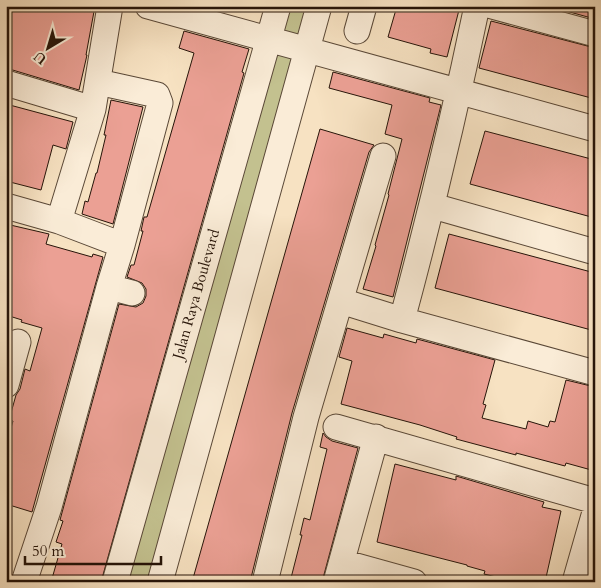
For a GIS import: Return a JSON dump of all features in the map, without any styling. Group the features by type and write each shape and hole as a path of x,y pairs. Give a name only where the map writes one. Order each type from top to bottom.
{"street":[{"path":"59,221 93,109 110,6"},
{"path":"148,6 174,10 268,40 595,130"},
{"name":"Jalan Raya Boulevard","path":"115,582 278,6"},
{"path":"160,582 320,6"},
{"path":"357,31 364,6"},
{"path":"402,320 432,206 477,6"},
{"path":"492,6 595,34"},
{"path":"24,582 120,290 122,245 160,100 157,94 98,82"},
{"path":"6,83 93,109"},
{"path":"264,582 306,417 383,156"},
{"path":"6,206 59,221 122,245"},
{"path":"432,206 595,252"},
{"path":"341,301 402,320 595,373"},
{"path":"6,385 21,343"},
{"path":"336,427 595,501"},
{"path":"376,437 339,572 414,582"},
{"path":"575,582 595,512"}],"shaded area":[{"path":"278,6 319,6 160,582 115,582"}],"building":[{"path":"6,6 95,6 79,90 6,68"},
{"path":"397,6 460,6 447,57 430,53 431,49 388,37"},
{"path":"548,6 595,6 595,19"},
{"path":"491,21 595,48 595,99 479,68"},
{"path":"184,31 249,49 242,72 244,73 101,582 51,582 62,544 56,542 63,521 60,520 119,304 136,307 143,303 146,296 146,289 142,283 127,277 131,265 134,265 143,231 141,231 144,217 147,217 194,53 179,48"},
{"path":"333,72 430,98 429,102 441,105 393,297 363,289 376,246 402,139 385,134 392,105 329,88"},
{"path":"111,100 143,107 113,224 82,214 85,201 88,202 97,173 106,135 104,135"},
{"path":"6,104 73,122 66,149 53,145 41,190 6,181"},
{"path":"320,129 374,145 369,152 292,413 250,582 192,582"},
{"path":"485,131 595,160 595,218 470,184"},
{"path":"6,224 49,234 46,244 92,257 93,254 103,257 32,512 6,504 6,445 13,421 9,420 16,395 20,389 25,369 30,371 42,328 6,315"},
{"path":"449,234 595,273 595,331 435,288"},
{"path":"347,328 383,338 384,334 416,343 417,339 495,360 483,404 486,405 482,418 526,429 528,421 548,427 550,421 555,422 566,380 595,387 595,471 566,463 565,466 516,453 516,455 456,439 457,437 420,425 341,404 352,361 339,357"},
{"path":"323,433 332,441 358,448 322,582 307,582 291,578 302,535 300,535 304,518 310,520 327,449 320,447"},
{"path":"395,464 456,480 456,476 544,502 542,507 561,511 545,582 516,582 484,574 485,571 467,565 377,542"}]}
